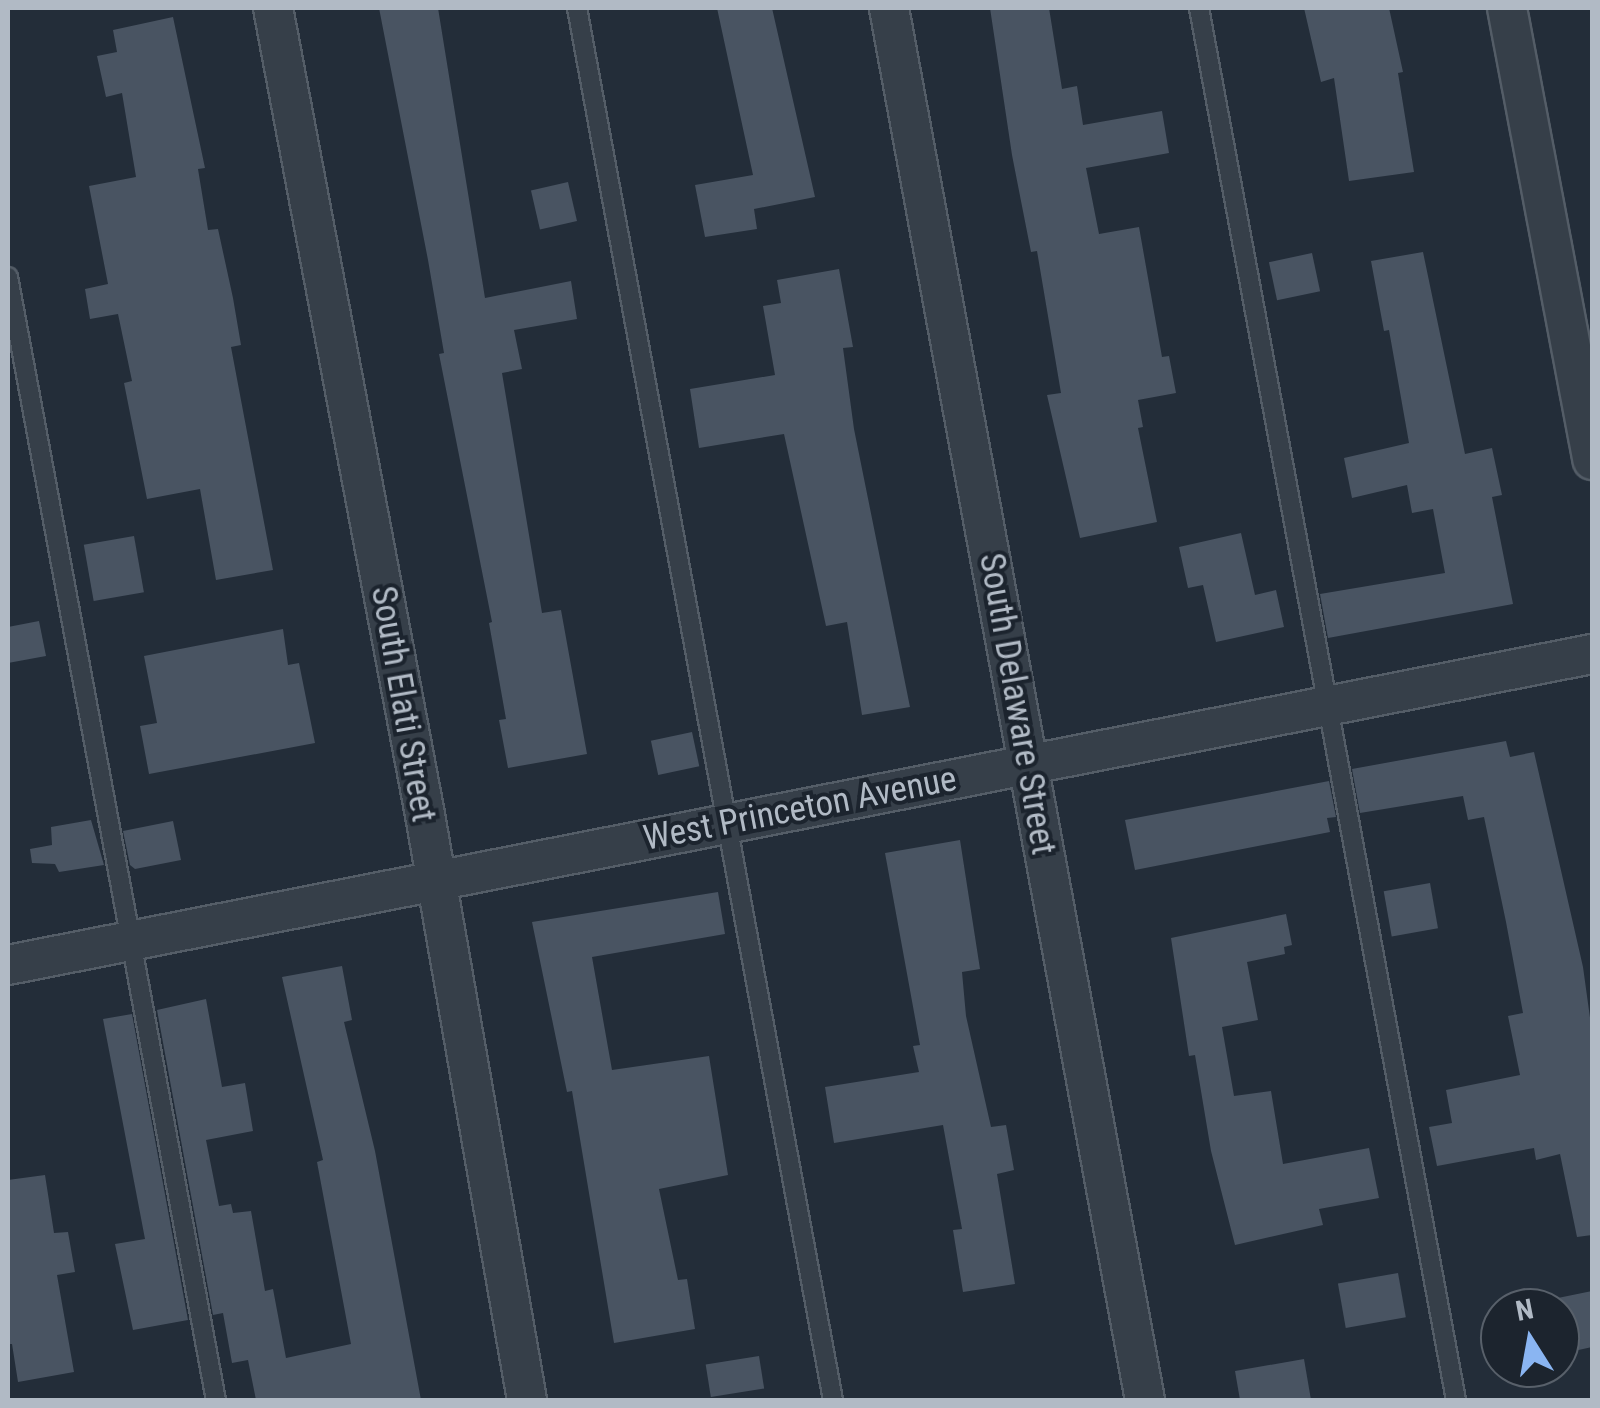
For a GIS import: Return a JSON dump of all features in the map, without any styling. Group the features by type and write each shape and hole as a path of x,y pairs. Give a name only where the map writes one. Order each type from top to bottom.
{"street":[{"name":"South Elati Street","path":"273,8 425,815 433,883 527,1400"},
{"name":"South Delaware Street","path":"889,8 1145,1400"},
{"path":"1507,8 1592,460"},
{"name":"West Princeton Avenue","path":"8,965 1592,654"}],"lane":[{"path":"576,8 834,1400"},
{"path":"1199,8 1456,1400"},
{"path":"8,277 216,1400"}],"building":[{"path":"379,8 438,8 485,298 571,281 577,319 514,330 522,369 502,373 542,613 561,610 587,754 508,768 499,720 506,719 489,623 492,622 439,354 444,353 428,260"},
{"path":"717,8 772,8 815,197 754,209 757,229 705,237 695,185 753,175"},
{"path":"990,8 1049,8 1062,89 1077,86 1083,125 1162,111 1169,153 1086,168 1099,234 1139,227 1162,357 1169,356 1176,393 1138,400 1143,427 1138,428 1157,522 1080,538 1047,395 1061,393 1037,251 1031,252 1012,155"},
{"path":"1304,8 1389,8 1403,72 1398,73 1414,172 1349,181 1334,78 1321,82"},
{"path":"173,17 205,168 198,169 208,230 218,229 233,298 241,345 231,347 273,570 216,580 200,489 147,499 124,383 132,381 118,314 90,319 85,289 108,284 89,186 136,177 122,93 106,97 97,56 117,52 113,30"},
{"path":"568,182 577,221 540,230 531,191"},
{"path":"1423,252 1465,454 1492,448 1502,495 1492,497 1513,604 1328,638 1320,594 1445,573 1433,509 1412,513 1407,485 1352,498 1344,458 1409,443 1389,330 1384,331 1371,261"},
{"path":"1312,253 1320,291 1277,300 1269,262"},
{"path":"839,269 853,347 843,348 854,429 910,707 862,715 847,622 826,626 784,434 699,448 690,389 775,375 763,306 781,303 777,280"},
{"path":"1241,533 1255,595 1276,590 1284,627 1216,642 1203,585 1188,588 1179,547"},
{"path":"134,536 144,592 94,601 84,545"},
{"path":"39,621 46,656 8,663 8,627"},
{"path":"283,629 288,665 299,663 315,743 149,774 140,726 157,723 144,656"},
{"path":"692,732 699,766 658,775 651,741"},
{"path":"1506,741 1510,757 1534,752 1583,967 1592,1032 1592,1235 1577,1237 1560,1154 1536,1160 1534,1148 1437,1166 1429,1127 1452,1123 1446,1090 1520,1075 1508,1016 1523,1013 1484,817 1468,820 1463,796 1360,813 1352,769"},
{"path":"1329,781 1336,817 1327,818 1330,832 1135,870 1125,820"},
{"path":"91,820 104,865 59,872 55,864 32,863 30,849 52,845 51,827"},
{"path":"173,821 181,860 135,869 130,865 123,831"},
{"path":"960,840 980,969 962,972 966,1016 991,1127 1006,1125 1014,1170 997,1174 1015,1284 963,1292 953,1230 962,1229 943,1125 834,1143 825,1087 919,1072 913,1046 920,1045 885,853"},
{"path":"1430,883 1438,928 1392,936 1384,891"},
{"path":"718,892 725,934 592,957 612,1070 709,1056 728,1175 659,1189 678,1280 687,1279 695,1329 614,1343 572,1091 567,1092 532,922"},
{"path":"1286,914 1292,945 1284,947 1285,954 1247,962 1258,1020 1222,1027 1234,1096 1271,1091 1283,1164 1369,1148 1379,1198 1319,1209 1323,1225 1235,1245 1211,1151 1195,1055 1189,1056 1171,938"},
{"path":"342,966 352,1020 344,1022 375,1151 421,1400 256,1400 248,1360 232,1363 223,1313 213,1315 157,1010 206,999 222,1087 245,1083 253,1131 206,1140 219,1206 231,1204 233,1213 251,1211 265,1291 273,1289 286,1358 351,1344 317,1162 323,1160 282,977"},
{"path":"132,1014 188,1320 133,1330 115,1244 145,1239 103,1019"},
{"path":"45,1175 54,1233 68,1232 75,1272 57,1275 74,1372 18,1382 12,1344 8,1344 8,1180"},
{"path":"1398,1273 1406,1317 1346,1328 1338,1284"},
{"path":"1592,1291 1592,1347 1580,1350 1580,1293"},
{"path":"759,1356 764,1389 711,1397 706,1364"},
{"path":"1304,1359 1311,1400 1240,1400 1235,1371"}]}
